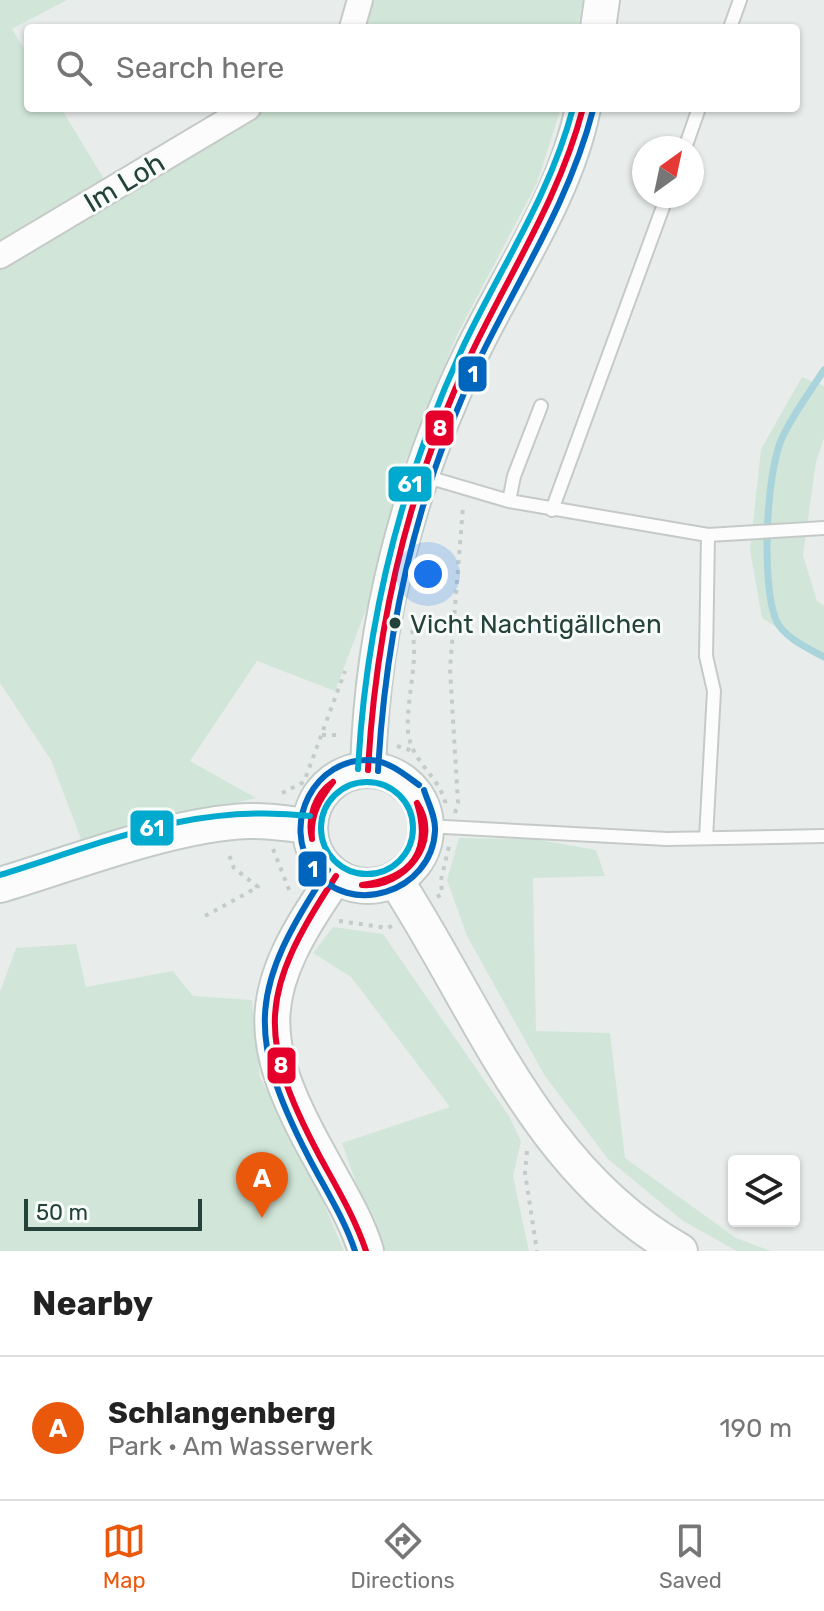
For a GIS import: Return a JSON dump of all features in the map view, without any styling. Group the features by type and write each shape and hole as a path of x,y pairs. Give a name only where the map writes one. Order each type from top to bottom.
{"main road":[{"path":"599,24 602,0"},
{"path":"368,770 370,694 380,637 403,534 421,475 445,410 474,347 558,190 582,112"},
{"path":"368,770 386,773 408,787 438,826 418,857 395,879 359,885 336,876 321,863 312,845 309,826 318,797 327,786 340,777 368,770"},
{"path":"0,885 82,858 217,824 275,822 309,826"},
{"path":"336,876 315,906 281,967 271,1026 286,1091 366,1251"},
{"path":"395,879 548,1134 583,1176 622,1212 680,1251"}],"street":[{"path":"353,24 360,0"},
{"name":"Im Loh","path":"0,256 241,112"}],"lane":[{"path":"731,24 740,0"},
{"path":"689,136 698,112"},
{"path":"552,510 663,208"},
{"path":"509,501 514,476 541,406"},
{"path":"421,475 509,501 552,510 708,535 824,528"},
{"path":"706,838 714,691 706,656 708,535"},
{"path":"438,826 706,838 824,836"}],"path":[{"path":"438,826 458,803 450,669 464,488"},
{"path":"412,625 408,732 413,751 440,783 438,826 442,894"},
{"path":"348,662 304,782 276,794 272,854 290,891 334,920 388,928"},
{"path":"205,916 258,887 234,868 217,824"},
{"path":"528,1145 525,1173 537,1251"}],"green space":[{"path":"0,0 67,0 12,29 24,48 24,112 63,112 107,184 0,247"},
{"path":"374,0 583,0 579,24 359,24"},
{"path":"257,112 560,112 537,183 457,335 402,469 375,586 335,691 257,661 190,761 256,798 81,839 51,760 0,683 0,267"},
{"path":"802,377 824,386 824,438 816,462 803,555 817,601 824,606 824,657 762,618 750,550 761,449"},
{"path":"459,838 534,839 596,850 605,876 533,878 536,1031 610,1033 625,1158 736,1238 771,1251 737,1251 683,1221 608,1159 545,1076 467,936 447,880"},
{"path":"333,927 383,934 509,1116 521,1141 513,1176 529,1251 380,1251 342,1143 450,1107 351,977 313,953"},
{"path":"76,944 86,987 173,971 193,996 252,1000 260,1077 312,1176 344,1251 0,1251 0,992 16,948"}],"waterway":[{"path":"824,370 782,438 772,476 767,529 768,581 776,620 790,637 824,657"}],"transit line":[{"name":"61","path":"358,769 362,714 378,607 404,502 440,400 462,349 538,202 572,112"},
{"name":"8","path":"368,770 372,715 388,608 414,503 450,400 562,172 582,112"},
{"name":"1","path":"378,771 389,663 409,557 423,505 459,404 558,205 592,112"},
{"name":"1","path":"419,785 378,761 351,762 333,769 319,781 302,814 304,851 313,869 328,884 347,893 367,895 386,892 405,883 420,870 430,852 435,831 424,790"},
{"name":"8","path":"312,839 314,807 321,793 333,782"},
{"name":"8","path":"312,839 316,809 333,782"},
{"name":"61","path":"367,782 393,790 405,802 413,828 405,854 393,866 367,874 341,866 329,854 321,828 329,802 341,790 367,782"},
{"name":"8","path":"362,885 392,879 415,860 425,833 424,818 417,803"},
{"name":"8","path":"362,885 394,876 414,860 422,836 417,803"},
{"name":"61","path":"0,875 115,838 190,820 268,813 310,816"},
{"name":"1","path":"328,870 283,946 271,979 265,1011 266,1043 274,1077 288,1114 355,1251"},
{"name":"8","path":"336,876 292,951 280,983 275,1014 276,1045 284,1078 299,1115 351,1215 366,1251"}],"place":[{"name":"Vicht Nachtigällchen","path":"395,623"},
{"name":"Schlangenberg","path":"262,1218"}]}
